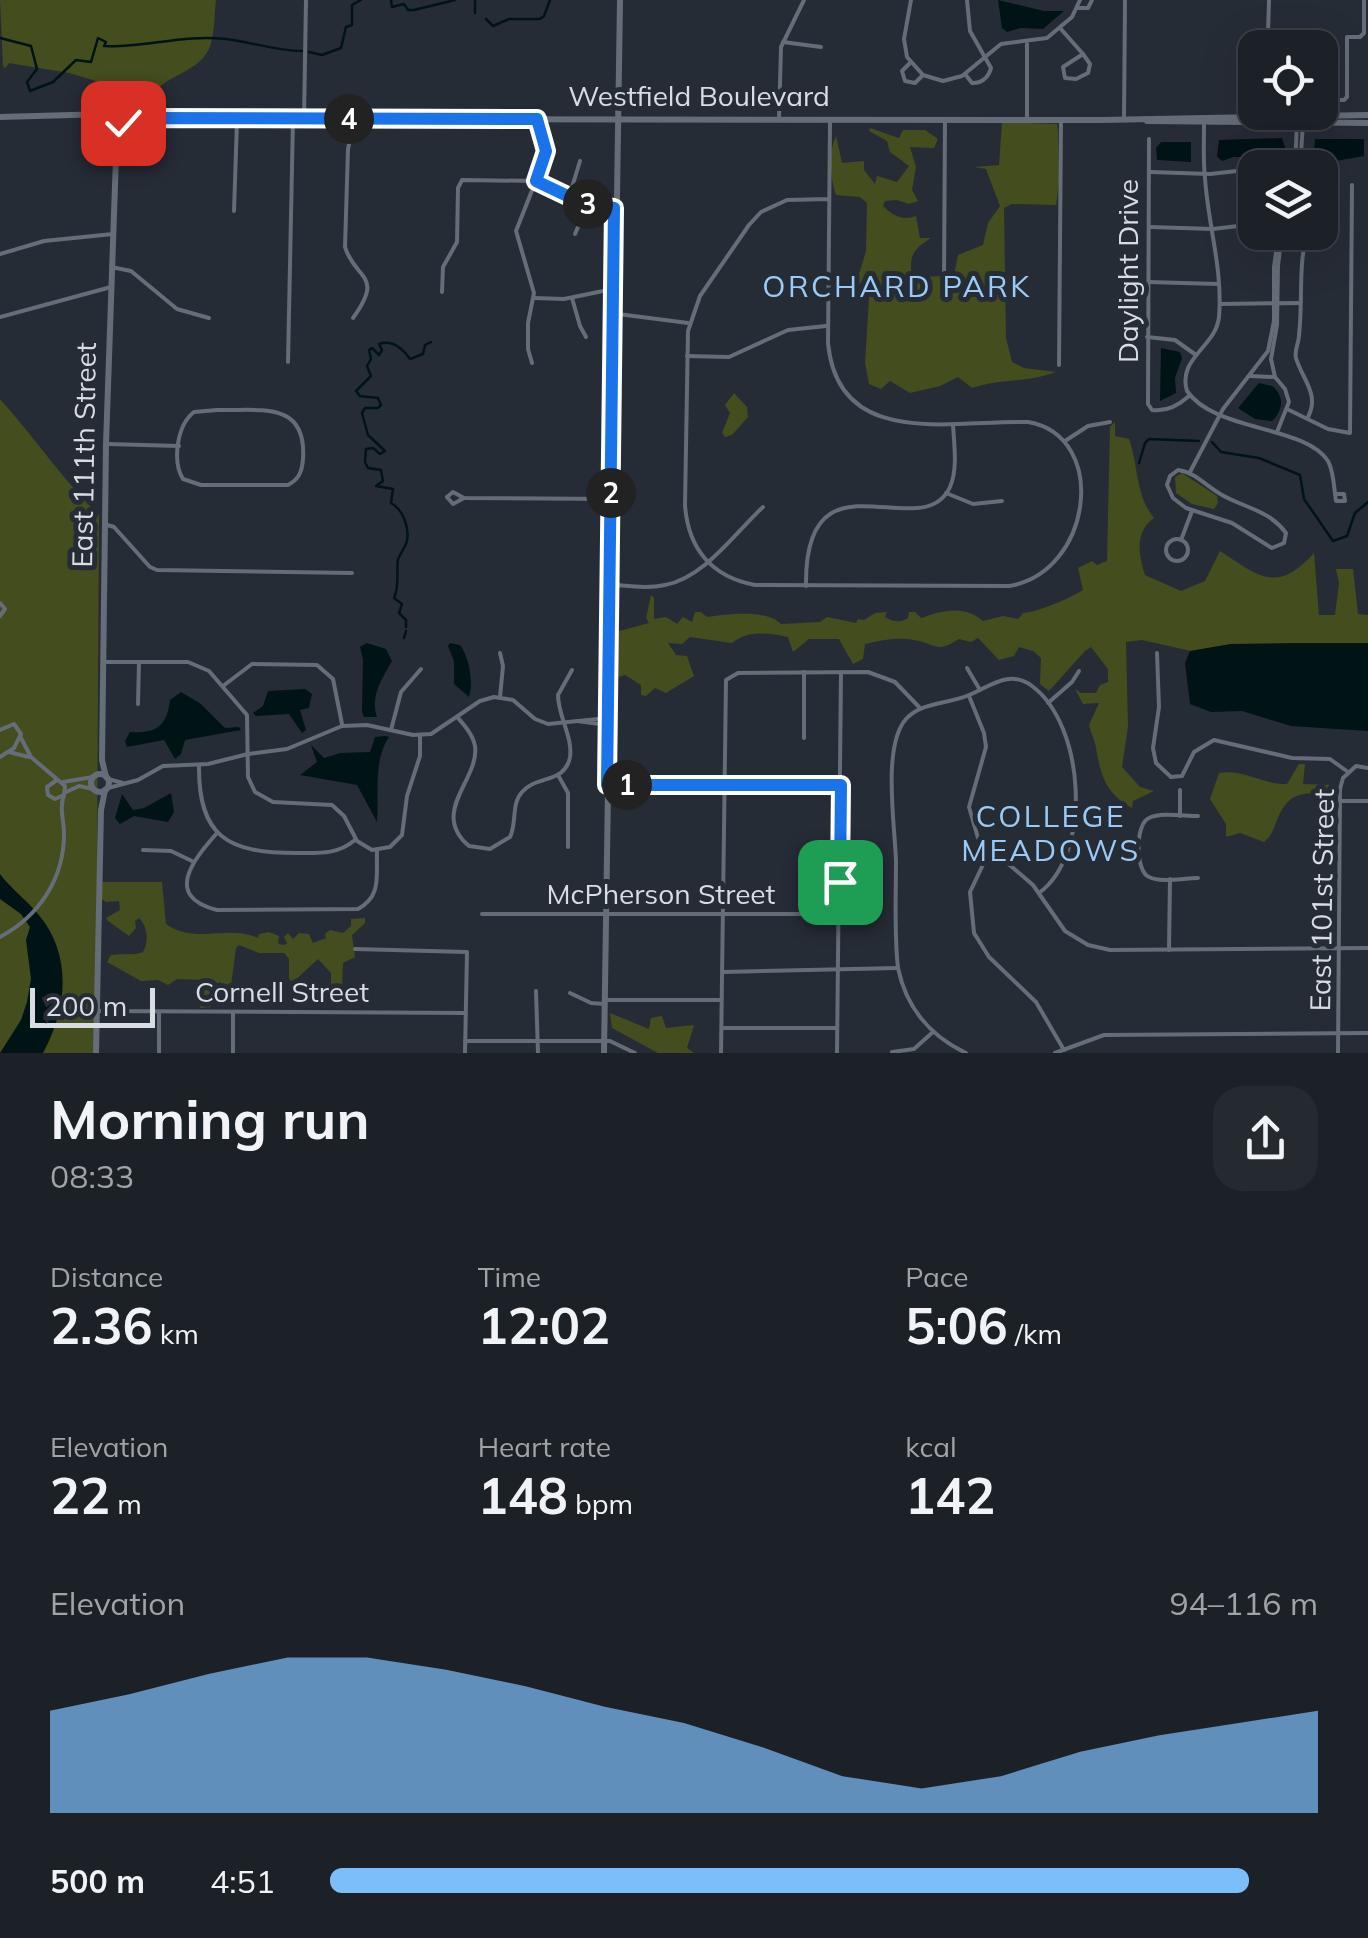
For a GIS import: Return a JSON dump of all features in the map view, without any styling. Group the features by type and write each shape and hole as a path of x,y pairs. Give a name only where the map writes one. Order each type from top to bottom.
{"main road":[{"path":"604,1053 620,0"},
{"name":"Westfield Boulevard","path":"90,116 106,114 113,124 143,118 1238,121"},
{"name":"Westfield Boulevard","path":"1338,116 1368,115"},
{"path":"0,117 90,116 113,124"},
{"name":"Westfield Boulevard","path":"1136,120 1238,118"},
{"name":"Westfield Boulevard","path":"1338,120 1368,123"},
{"name":"East 111th Street","path":"96,1053 101,810 107,784 102,760 102,662 113,124"},
{"name":"East 111th Street","path":"95,776 102,760"},
{"path":"95,776 107,784 94,790 95,776"},
{"name":"East 111th Street","path":"94,790 101,810"}],"street":[{"path":"304,119 306,0"},
{"path":"779,119 782,42 804,0"},
{"path":"911,0 904,40 910,63 923,75 944,81 964,74 1000,44 1041,41 1060,28 1078,8 1080,0"},
{"path":"964,74 974,84 987,76 991,66 968,26 966,0"},
{"path":"1078,8 1088,8 1092,0"},
{"path":"1124,119 1125,0"},
{"path":"1268,30 1269,0"},
{"path":"1338,100 1347,96 1347,37 1364,33 1364,0"},
{"path":"1060,28 1083,54 1090,64 1088,73 1076,79 1065,78 1063,67 1083,54"},
{"path":"782,42 821,47"},
{"path":"1026,119 1027,42"},
{"path":"910,63 902,71 905,82 916,83 923,75"},
{"path":"234,211 237,119"},
{"path":"288,362 293,119"},
{"path":"353,318 365,298 368,282 346,254 345,247 348,149 354,119"},
{"path":"532,364 528,354 528,323 534,298 516,231 546,151 537,119"},
{"path":"829,199 787,200 761,212 708,282 690,324 686,516 690,535 705,562 745,584 1005,586 1041,575 1063,554 1076,526 1078,474 1065,441 1031,423 892,422 856,404 843,391 832,370 828,326 830,119"},
{"path":"1059,365 1061,119"},
{"path":"944,281 945,120"},
{"path":"1204,123 1204,174 1213,229 1218,304 1215,329 1184,375 1189,396 1252,429 1278,432 1324,457 1330,465 1335,494"},
{"name":"Daylight Drive","path":"1149,138 1146,406 1159,411 1189,396"},
{"path":"570,197 580,160"},
{"path":"1149,172 1204,174 1238,170"},
{"path":"442,292 443,267 458,242 460,182 465,178 536,181 588,204 614,208"},
{"path":"1289,410 1328,429 1350,433 1352,185"},
{"path":"575,234 588,204"},
{"path":"1149,226 1238,226"},
{"path":"0,254 44,240 113,234"},
{"path":"1278,432 1289,410 1286,388 1275,376 1271,357 1280,250"},
{"path":"1304,250 1296,356 1310,384 1313,408 1307,419"},
{"path":"112,268 131,271 177,309 210,318"},
{"path":"1148,282 1218,284"},
{"path":"0,316 111,288"},
{"path":"534,298 572,298 614,288"},
{"path":"572,298 586,336"},
{"path":"1218,304 1300,303"},
{"path":"1190,472 1220,414 1268,352 1276,304"},
{"path":"613,314 690,324"},
{"path":"687,356 729,356 793,328 828,326"},
{"path":"1147,337 1175,340 1196,355"},
{"path":"1249,376 1275,376"},
{"path":"194,412 278,413 291,417 299,426 303,458 298,477 288,485 196,485 179,473 178,446 184,421 194,412"},
{"path":"1065,441 1088,426 1110,422"},
{"path":"806,586 810,538 828,516 849,508 922,506 946,492 953,477 953,423"},
{"path":"106,444 178,446"},
{"path":"1176,471 1190,472 1223,496 1263,512 1280,526 1286,540 1272,548 1223,519 1192,512 1177,502 1167,485 1168,478 1176,471"},
{"path":"946,492 973,504 1002,501"},
{"path":"464,498 611,499"},
{"path":"610,584 666,585 684,578 762,507"},
{"path":"1181,540 1192,512"},
{"path":"104,524 114,527 157,570 352,573"},
{"path":"1172,540 1181,540 1187,546 1186,554 1180,560 1172,559 1167,545 1172,540"},
{"path":"0,603 5,609 0,616"},
{"path":"500,653 500,697"},
{"path":"1157,654 1160,699 1154,754 1165,774 1179,778 1194,752 1214,740 1292,758 1330,760 1348,772"},
{"path":"102,662 192,663 209,671 247,715 248,778 254,792 273,802 332,805 344,816 355,840 377,850 393,845 404,830 407,796 420,756 420,736"},
{"path":"138,704 139,662"},
{"path":"224,686 252,664 320,666 334,679 342,726"},
{"path":"967,668 980,690"},
{"path":"391,730 401,692 421,669"},
{"path":"458,718 475,746 455,807 456,829 469,846 488,850 506,842 513,831 519,796 532,784 558,776 568,764 570,754 558,695 572,670"},
{"path":"1048,702 1072,682 1078,671"},
{"path":"804,672 804,738"},
{"path":"837,1053 841,672"},
{"path":"721,1053 727,678 738,673 868,672 902,686 920,708"},
{"path":"966,1053 932,1032 911,1005 898,968 894,761 901,726 920,708 968,696 998,680 1015,679 1032,686 1048,702 1068,739 1076,800 1061,866 1053,881 1039,893"},
{"path":"968,696 986,747 970,796 970,814 978,838 1024,876 1066,931 1094,948 1368,948"},
{"path":"107,784 138,780 163,766 198,765 287,749 342,726 362,724 420,736 435,733 483,700 500,697 516,702 543,723 608,722"},
{"path":"0,730 14,724 19,728 31,758 59,781 65,793 62,858 53,884 41,903 0,937"},
{"path":"8,752 20,736"},
{"path":"0,754 8,752 31,758"},
{"path":"198,765 201,806 217,833 239,848 330,853 355,840"},
{"name":"East 101st Street","path":"1338,1053 1340,802 1343,778 1356,766 1368,768"},
{"path":"44,771 47,788 62,812"},
{"path":"47,788 59,781 74,782 95,776"},
{"path":"558,776 568,793 568,847"},
{"path":"607,785 841,785"},
{"path":"52,798 79,786 94,790"},
{"path":"1180,790 1180,816"},
{"path":"1340,802 1368,800"},
{"path":"1198,816 1154,816 1145,820 1140,830 1144,874 1150,878 1198,878"},
{"path":"217,833 192,860 188,877 190,891 211,908 350,910 364,906 374,895 377,850"},
{"path":"142,850 170,851 192,860"},
{"path":"990,850 970,892 974,933 989,957 1036,1002 1064,1050"},
{"path":"1169,950 1170,878"},
{"name":"McPherson Street","path":"482,914 840,914"},
{"path":"355,950 468,952 465,1053"},
{"path":"722,972 898,968"},
{"path":"536,991 538,1053"},
{"path":"570,993 591,1003 722,1000"},
{"name":"Cornell Street","path":"97,1011 466,1013"},
{"path":"159,1053 160,1011"},
{"path":"232,1053 233,1011"},
{"path":"722,1028 837,1028"},
{"path":"892,1052 914,1049 932,1032"},
{"path":"1055,1053 1104,1035 1368,1033"},
{"path":"465,1042 605,1041 635,1053"}],"green space":[{"path":"0,0 216,0 209,49 203,58 162,85 149,100 119,95 93,80 69,73 9,63 5,68"},
{"path":"1002,122 1057,124 1056,205 1012,204 1004,208 1006,338 1012,362 1024,368 1056,372 972,388 958,377 910,393 890,381 881,389 869,384 865,363 870,282 856,284 866,251 867,203 860,197 836,195 831,165 836,136 842,163 864,161 864,170 875,184 877,176 897,182 909,166 890,152 887,141 870,128 899,138 903,130 925,130 938,139 934,148 910,147 916,167 912,190 918,201 885,201 883,206 898,217 916,216 920,238 931,238 913,254 912,278 954,275 958,255 983,245 988,223 1000,206 986,169 974,167 999,165"},
{"path":"734,393 747,407 748,417 732,435 725,437 722,433 730,413 725,405"},
{"path":"0,399 99,515 96,1053 0,1053"},
{"path":"1115,422 1115,436 1129,439 1140,490 1154,518 1141,536 1145,575 1181,591 1205,581 1220,551 1268,577 1289,574 1314,553 1319,615 1335,615 1339,583 1336,569 1353,569 1358,614 1368,615 1368,643 1231,644 1191,651 1142,640 1126,642 1128,727 1122,767 1140,787 1154,791 1133,801 1132,808 1111,790 1100,768 1089,725 1099,703 1083,704 1075,689 1096,693 1100,685 1108,682 1108,669 1091,647 1049,691 1040,684 1041,658 1033,651 1019,647 1014,656 999,660 978,638 971,642 959,639 941,647 908,639 877,641 865,644 863,659 853,664 839,639 809,639 793,652 788,637 773,634 752,634 732,643 690,637 682,644 668,643 676,655 687,656 694,676 666,693 655,688 646,696 641,695 641,685 625,675 619,677 614,670 616,632 649,623 646,618 651,595 654,619 666,617 677,624 683,617 692,622 695,612 707,617 756,614 781,624 820,622 827,617 856,623 858,619 887,612 885,617 899,621 908,618 909,612 921,618 952,610 968,612 983,621 1003,616 1018,619 1023,613 1070,597 1083,590 1078,568 1092,561 1097,565 1107,561 1110,427"},
{"path":"1182,473 1217,496 1214,509 1192,504 1176,493 1175,477"},
{"path":"1299,764 1305,764 1303,784 1333,785 1333,793 1293,798 1264,842 1240,833 1226,837 1226,824 1210,799 1219,773 1287,784"},
{"path":"100,882 162,882 166,924 189,933 235,933 258,938 259,934 269,932 279,936 278,943 282,945 287,944 284,937 288,933 293,939 299,933 309,934 313,943 326,938 330,930 343,933 351,926 351,919 365,918 365,923 352,935 355,957 343,963 342,987 331,988 331,973 318,959 292,983 289,959 284,953 259,953 239,945 230,993 220,982 213,987 211,1007 200,1008 201,980 177,979 168,985 158,980 141,981 107,962 111,955 143,952 147,934 139,918 129,936 108,921 106,918 120,910 119,901 102,899"},
{"path":"610,1013 649,1029 651,1018 662,1016 666,1028 694,1025 687,1048 694,1053 658,1053 612,1028"}],"shaded area":[{"path":"998,0 1044,11 1064,11 1043,29 1007,32 1002,28"},
{"path":"1282,138 1286,150 1238,150 1238,157 1222,161 1217,157 1219,140"},
{"path":"1315,139 1364,139 1364,156 1338,161 1338,150 1314,150"},
{"path":"1161,142 1191,142 1191,162 1157,160 1156,148"},
{"path":"1161,348 1180,352 1182,358 1175,378 1176,393 1160,401"},
{"path":"1259,383 1272,386 1281,399 1272,421 1255,419 1238,408"},
{"path":"367,643 386,649 392,661 376,695 377,717 364,717 362,712 360,647"},
{"path":"450,643 460,645 466,656 471,678 469,697 454,684"},
{"path":"1368,643 1368,731 1291,726 1242,711 1211,712 1190,704 1185,663 1190,651 1231,644"},
{"path":"305,689 312,694 309,708 300,710 306,730 302,733 289,714 253,713 263,706 268,691"},
{"path":"181,692 201,704 225,728 241,730 185,740 175,759 164,740 127,747 125,741 130,732 147,732 159,726 170,700"},
{"path":"375,737 389,737 379,767 377,822 357,785 300,775 317,762 311,745 324,758 370,752"},
{"path":"171,793 174,812 168,822 134,816 120,824 115,818 122,794 133,810"},
{"path":"0,874 34,909 57,947 63,982 61,1000 43,1053 0,1053 21,1020 31,979 26,940 30,927 21,914 0,899"}],"waterway":[{"path":"309,52 322,55 341,48 346,27 352,25 352,5 361,0"},
{"path":"391,0 392,7 404,4 408,10 455,0"},
{"path":"475,0 475,13"},
{"path":"486,19 493,26 509,19 540,19 550,0"},
{"path":"0,38 31,46 37,69 27,82 30,91 53,82 76,60 91,62 98,38 106,42 104,46 211,38 302,51"},
{"path":"406,627 406,620 399,613 402,604 394,598 407,526 391,503 393,489 376,486 383,481 381,470 368,468 365,462 366,449 373,448 380,454 385,451 368,435 362,413 365,408 381,405 378,398 360,396 356,391 371,376 367,366 372,348 379,355 379,344 393,344 410,359 423,354 425,345 431,342"},
{"path":"1139,463 1149,439 1199,441"},
{"path":"1212,442 1221,452 1259,458 1300,475 1304,499 1333,541 1347,536 1355,513 1368,502"},
{"path":"404,638 406,631"}],"district":[{"name":"ORCHARD PARK","path":"897,287"},
{"name":"COLLEGE MEADOWS","path":"1051,834"}],"route":[{"path":"123,123 143,118 537,119 546,151 536,181 580,202 614,208 607,785 841,785 840,882"}]}
